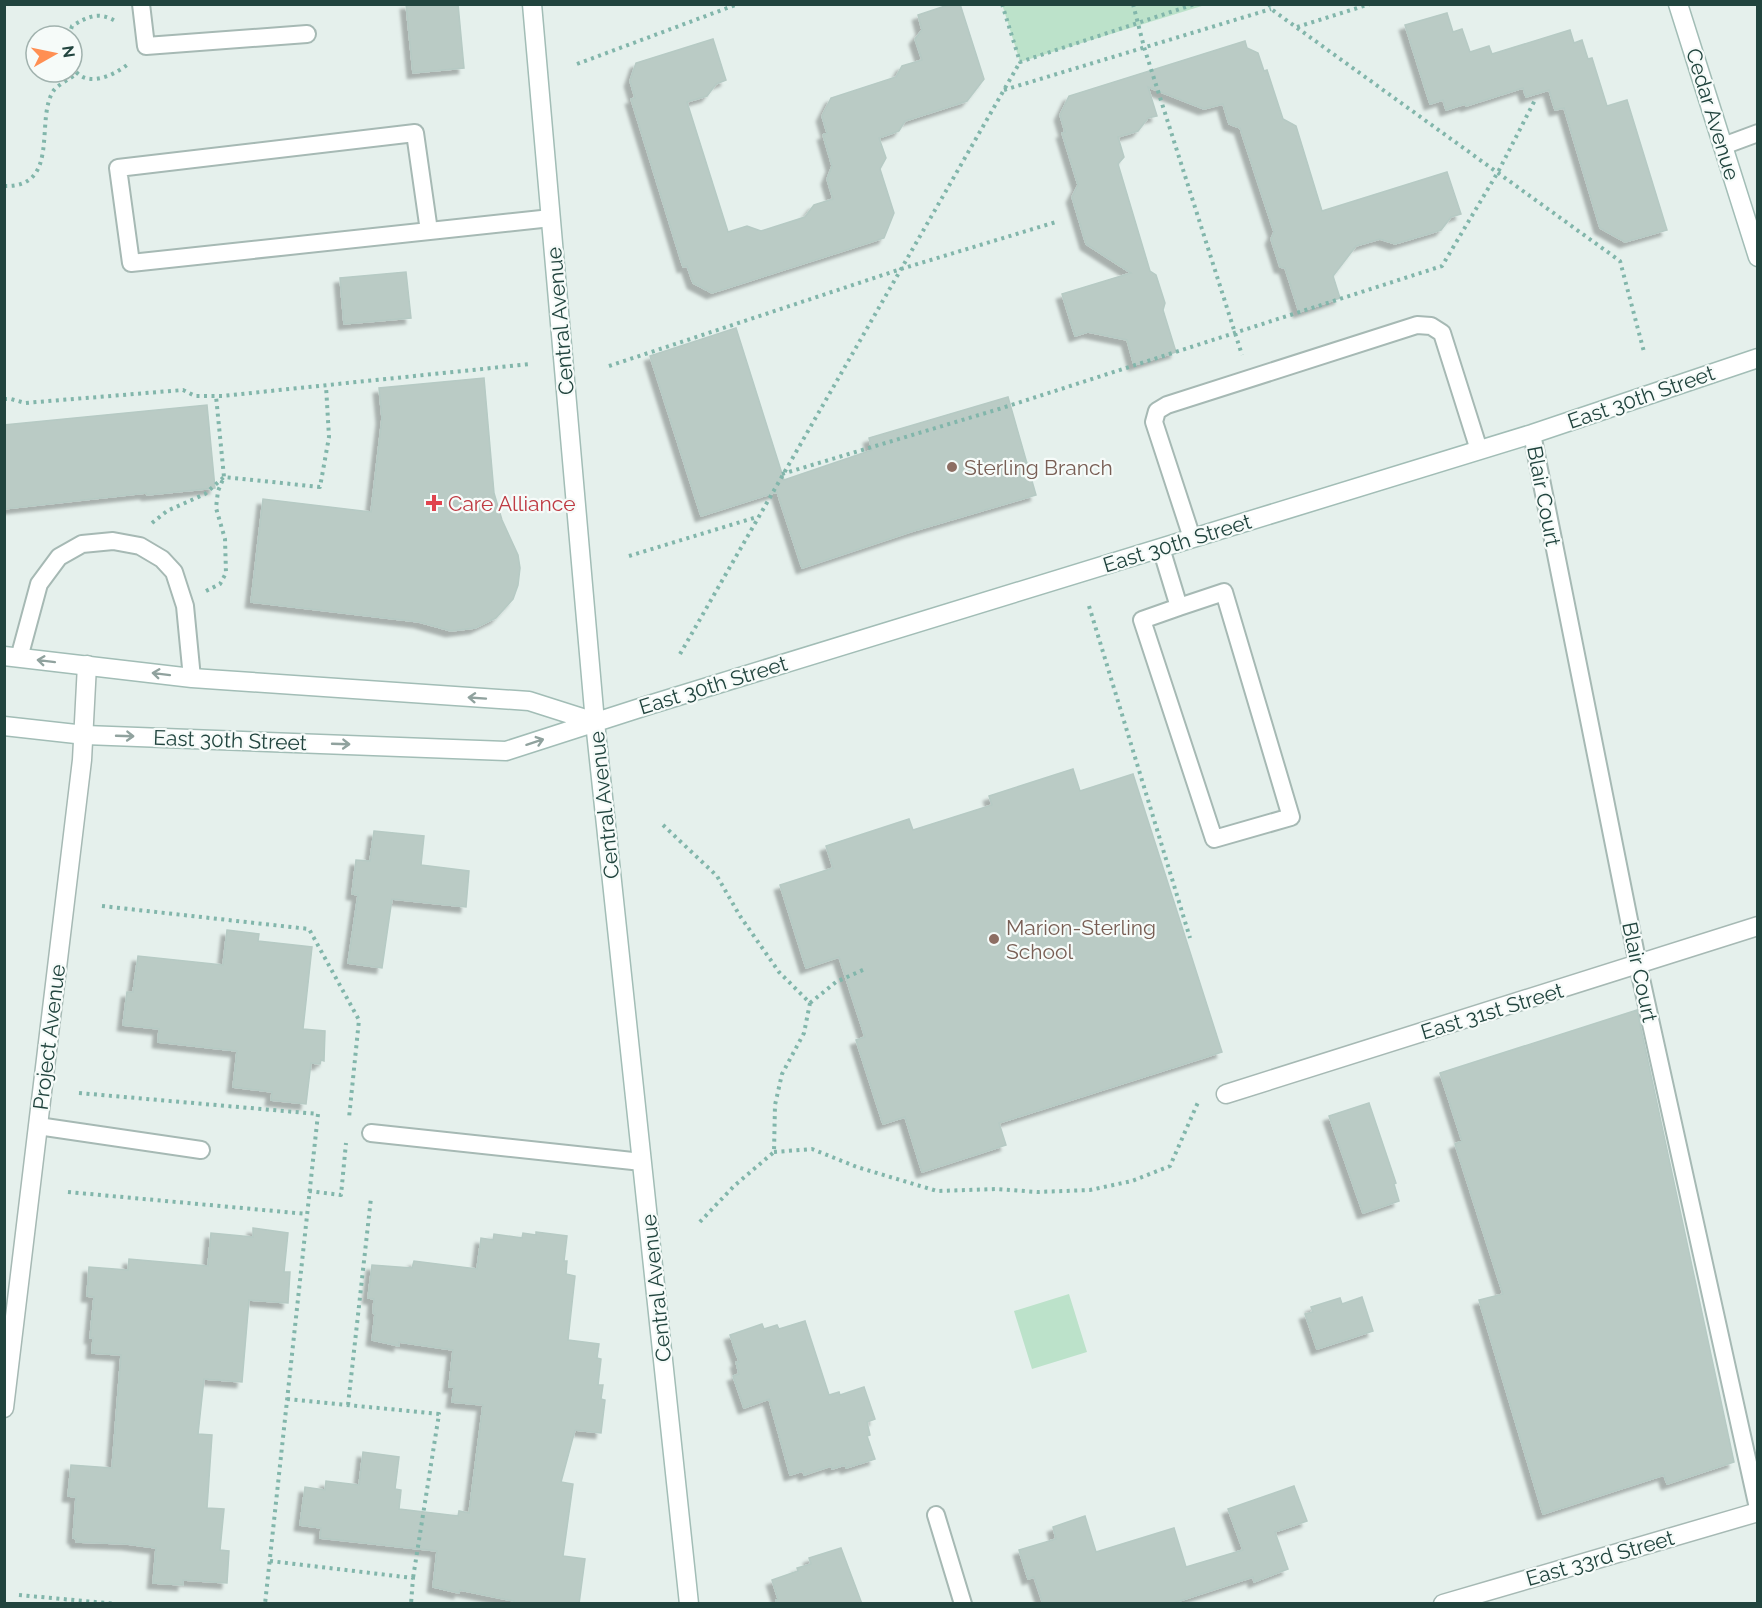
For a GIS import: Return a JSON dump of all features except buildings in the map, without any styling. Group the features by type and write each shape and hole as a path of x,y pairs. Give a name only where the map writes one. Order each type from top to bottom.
{"street":[{"name":"Central Avenue","path":"532,4 595,722 689,1604"},
{"name":"Cedar Avenue","path":"1678,4 1758,257"},
{"name":"East 30th Street","path":"4,726 85,735 506,751 1532,434 1758,358"},
{"path":"12,657 192,678 529,701 595,722"},
{"name":"Project Avenue","path":"4,1408 85,735 87,665"},
{"name":"East 31st Street","path":"1226,1094 1758,926"},
{"name":"East 33rd Street","path":"1443,1604 1758,1510"}],"lane":[{"path":"141,4 146,46 307,34"},
{"path":"1723,146 1758,133"},
{"path":"429,231 415,134 118,168 131,263 551,218"},
{"path":"1192,538 1154,422 1157,411 1167,405 1417,325 1431,326 1442,333 1479,450"},
{"name":"Blair Court","path":"1532,434 1638,965 1758,1510"},
{"path":"12,657 39,584 59,557 82,544 114,541 140,546 162,559 174,572 185,606 192,678"},
{"path":"1161,548 1179,607"},
{"path":"1224,592 1291,817 1214,839 1142,620 1179,607 1224,592"},
{"path":"38,1126 201,1150"},
{"path":"371,1133 642,1162"},
{"path":"936,1515 963,1604"}],"path":[{"path":"577,64 738,4"},
{"path":"1002,4 1020,62"},
{"path":"1133,4 1144,47 1250,378"},
{"path":"680,654 1020,62 1195,4"},
{"path":"1297,27 1370,4"},
{"path":"1003,91 1270,7 1620,261 1644,352"},
{"path":"75,24 90,15 111,18 121,24"},
{"path":"84,78 106,78 135,58"},
{"path":"4,186 24,182 32,176 42,162 48,104 54,90 62,84"},
{"path":"782,474 999,409 1442,266 1498,172 1535,100"},
{"path":"609,366 901,269 1056,222"},
{"path":"4,399 25,403 183,390 195,396 216,396 530,364"},
{"path":"147,527 166,511 205,494 224,477 320,487 329,437 326,386"},
{"path":"200,594 220,584 226,573 225,538 216,508 218,491 224,477 216,396"},
{"path":"629,556 758,516"},
{"path":"1089,606 1190,938"},
{"path":"663,825 717,876 740,916 779,972 810,1003"},
{"path":"102,906 309,929 359,1020 348,1125"},
{"path":"774,1152 775,1105 782,1074 804,1033 810,1003 836,982 865,969"},
{"path":"79,1093 318,1114 265,1604"},
{"path":"697,1225 734,1186 774,1152 812,1149 857,1167 937,1191 1090,1190 1132,1181 1170,1166 1199,1099 1226,1094"},
{"path":"309,1191 340,1195 347,1136"},
{"path":"68,1192 307,1214"},
{"path":"348,1405 371,1198"},
{"path":"287,1399 439,1414 413,1578 411,1604"},
{"path":"270,1561 413,1578"},
{"path":"19,1595 117,1604"}],"green space":[{"path":"1002,4 1205,4 1205,5 1020,62"},
{"path":"1069,1294 1087,1352 1032,1369 1014,1311"}],"place":[{"name":"Sterling Branch","path":"952,467"},
{"name":"Care Alliance","path":"434,503"},
{"name":"Marion-Sterling School","path":"994,939"}]}
